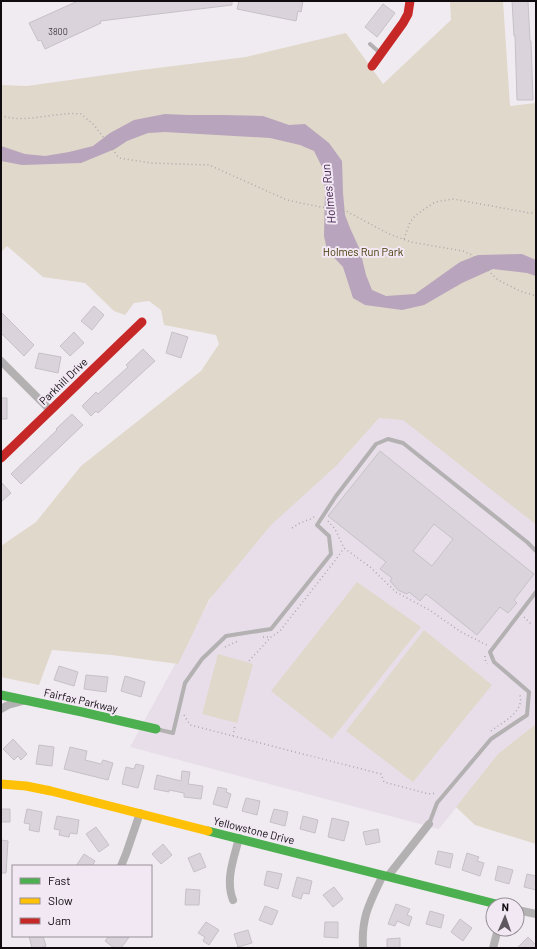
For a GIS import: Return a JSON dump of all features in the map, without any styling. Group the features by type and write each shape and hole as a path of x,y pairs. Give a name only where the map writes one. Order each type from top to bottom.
{"street":[{"path":"372,66 403,23 408,14 410,1"},
{"name":"Parkhill Drive","path":"1,458 142,322"},
{"path":"1,361 50,410"},
{"name":"Fairfax Parkway","path":"1,695 156,729"},
{"path":"1,709 18,702 34,702"},
{"name":"Yellowstone Drive","path":"1,784 26,786 51,791 485,901"},
{"path":"121,865 140,813"},
{"path":"363,948 364,921 367,909 386,876 429,824"},
{"path":"233,900 229,887 229,878 239,838"},
{"path":"525,912 536,914"},
{"path":"493,948 496,937"}],"lane":[{"path":"370,44 381,54"},
{"path":"156,729 173,733 185,683 202,659 226,636 271,629 331,554 329,536 317,525 336,496 376,444 388,439 403,443 527,542 536,551"},
{"path":"429,824 437,803 491,739 528,715 529,692 494,662 490,652 536,592"}],"path":[{"path":"1,115 6,118 22,119 81,114 94,124 119,158 152,163 208,165 287,200 346,212 389,234 411,242 463,251 472,255 498,280 520,291 536,296"},
{"path":"404,239 410,222 416,215 435,202 453,199 536,213"},
{"path":"292,528 313,518 318,513"},
{"path":"327,519 344,548 370,567 396,592 431,611 462,632 489,646"},
{"path":"249,661 271,637 280,631 344,548"},
{"path":"522,616 531,624"},
{"path":"257,637 271,637"},
{"path":"222,648 233,642 239,641"},
{"path":"485,652 485,659 488,665"},
{"path":"489,732 517,711 521,704 521,695 519,692"},
{"path":"183,713 190,725 381,774 384,782 429,794 436,794 442,791"},
{"path":"233,736 236,725"}],"shaded area":[{"path":"367,372 536,476 536,729 494,760 439,829 130,747 273,484"}],"green space":[{"name":"Holmes Run Park","path":"450,1 503,1 510,106 536,103 536,526 403,420 379,418 336,466 271,525 209,600 178,664 112,655 52,650 39,685 1,677 1,546 36,522 81,466 201,371 219,344 216,335 164,325 161,310 149,301 134,303 125,315 114,311 85,283 43,277 7,246 1,252 1,85 27,86 246,57 346,33 383,84 451,20"},
{"path":"357,582 421,627 332,739 271,691"},
{"path":"424,630 492,685 413,782 346,731"},
{"path":"218,654 253,664 237,723 202,714"},
{"path":"536,724 536,844 475,825 456,807 498,754"}],"water":[{"name":"Holmes Run","path":"165,114 263,116 289,125 305,124 329,143 342,161 345,215 360,250 366,275 372,290 386,296 415,294 460,262 478,255 522,254 536,260 536,276 527,273 493,269 462,283 424,305 402,310 365,305 353,298 343,267 327,250 324,236 325,192 323,169 314,151 300,145 270,138 165,132 148,133 127,141 115,149 81,163 22,165 1,161 1,146 25,154 45,156 69,152 93,146 110,133 134,120"}],"building":[{"path":"78,1 232,1 232,5 100,21 101,23 45,49 41,40 38,41 29,23"},
{"path":"239,1 303,1 301,12 298,11 296,21 237,9"},
{"path":"512,1 528,1 533,100 517,100 515,36"},
{"path":"383,4 395,13 377,37 365,27"},
{"path":"94,306 104,315 92,330 81,321"},
{"path":"1,312 34,345 24,356 1,333"},
{"path":"74,332 84,343 70,356 60,346"},
{"path":"172,332 188,337 181,358 166,353"},
{"path":"143,349 155,361 98,413 96,411 91,416 82,406 96,392 98,394 128,367 126,365"},
{"path":"39,353 61,357 58,373 35,368"},
{"path":"1,398 7,398 7,419 1,419"},
{"path":"72,414 83,425 21,484 11,474"},
{"path":"380,451 534,574 514,600 517,603 508,613 500,607 477,635 426,594 420,601 409,592 407,594 398,590 390,581 392,578 380,569 386,562 328,516","holes":["434,524 453,539 432,566 413,551"]},
{"path":"1,482 11,493 1,502"},
{"path":"59,666 78,672 74,686 54,680"},
{"path":"86,675 108,677 106,692 84,689"},
{"path":"125,676 145,682 141,697 121,691"},
{"path":"13,739 27,754 21,760 18,756 14,760 3,749"},
{"path":"39,745 54,747 52,766 36,764"},
{"path":"70,747 87,751 85,760 101,764 103,760 113,763 108,780 64,769"},
{"path":"136,764 144,766 138,788 122,784 126,767 134,769"},
{"path":"182,771 190,772 188,784 203,786 201,799 184,797 184,793 154,789 157,775 181,781"},
{"path":"218,787 227,789 226,792 231,794 227,808 213,804"},
{"path":"246,798 260,801 257,815 242,811"},
{"path":"1,809 10,809 10,822 1,822"},
{"path":"27,809 42,812 39,832 29,830 30,824 24,823"},
{"path":"274,809 288,812 285,826 270,822"},
{"path":"57,816 79,820 77,834 70,833 69,837 59,835 60,830 54,829"},
{"path":"303,816 318,820 315,833 300,829"},
{"path":"332,818 349,822 344,841 328,837"},
{"path":"96,827 109,845 99,852 86,834"},
{"path":"378,829 380,842 366,845 363,832"},
{"path":"1,840 8,841 6,873 1,873"},
{"path":"163,844 172,855 161,864 152,854"},
{"path":"438,851 453,854 450,868 435,864"},
{"path":"200,853 206,867 194,872 188,858"},
{"path":"467,853 479,857 477,861 484,863 480,876 462,870"},
{"path":"84,854 95,861 93,865 77,865"},
{"path":"498,866 513,870 509,884 495,880"},
{"path":"267,871 282,874 278,889 264,885"},
{"path":"527,874 536,876 536,890 524,887"},
{"path":"297,877 312,881 309,894 303,893 301,899 292,896"},
{"path":"334,887 343,899 333,907 323,895"},
{"path":"186,889 200,890 199,905 185,905"},
{"path":"396,904 410,909 407,915 412,917 409,926 397,921 395,926 388,924"},
{"path":"265,906 278,911 272,925 259,920"},
{"path":"430,911 444,915 441,928 426,924"},
{"path":"460,919 472,928 463,941 451,932"},
{"path":"206,922 219,930 209,945 203,941 205,937 198,933"},
{"path":"325,922 338,922 338,938 324,937"},
{"path":"248,930 252,943 238,947 234,934"},
{"path":"29,937 43,937 46,946 32,948"},
{"path":"108,937 129,937 121,948 114,948 105,941"},
{"path":"528,937 536,945 536,948 517,948"},
{"path":"400,938 400,948 387,948 387,939"}],"traffic: fast":[{"path":"1,695 156,729"},
{"path":"208,831 485,901"}],"traffic: slow":[{"path":"1,784 26,786 51,791 208,831"}],"traffic: jam":[{"path":"372,66 403,23 408,14 410,1"},
{"path":"1,458 142,322"}]}
